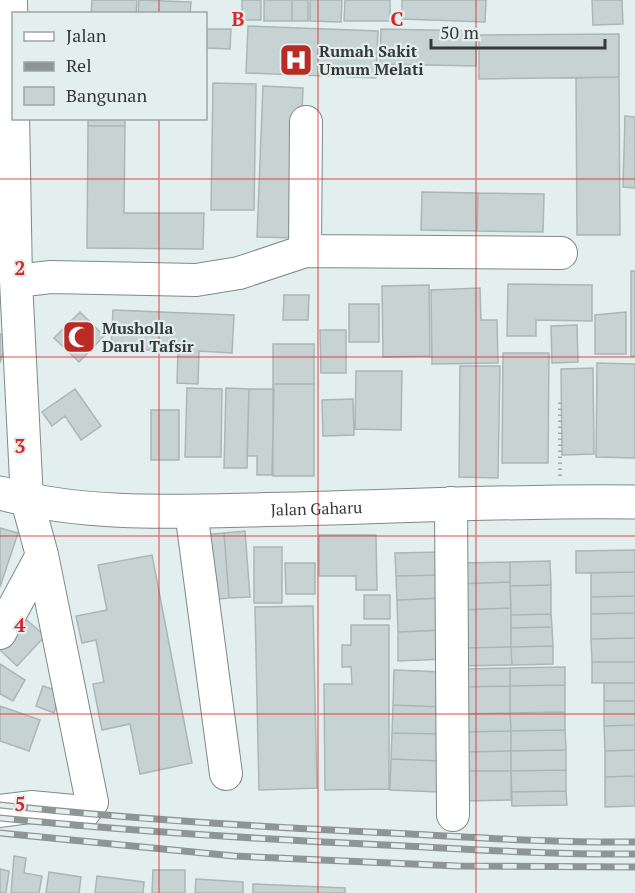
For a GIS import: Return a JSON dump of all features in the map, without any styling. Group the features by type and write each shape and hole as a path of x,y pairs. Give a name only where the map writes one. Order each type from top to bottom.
{"main road":[{"name":"Jalan Gaharu","path":"14,496 87,508 190,511 560,500 635,502"}],"street":[{"path":"11,0 12,56"},
{"path":"0,811 31,807 84,812 92,802 42,555 14,496 16,281 13,120"},
{"path":"305,251 306,122"},
{"path":"16,281 51,277 196,280 239,273 305,251 561,253"},
{"path":"451,503 453,815"},
{"path":"190,511 226,774"},
{"path":"0,633 42,555"}],"path":[{"path":"560,400 560,500"}],"building":[{"path":"92,0 137,0 136,12 91,12"},
{"path":"139,0 191,2 190,12 138,12"},
{"path":"242,0 261,0 261,20 242,20"},
{"path":"264,0 292,0 292,21 264,21"},
{"path":"292,0 308,0 308,21 292,21"},
{"path":"310,0 342,0 341,22 310,21"},
{"path":"345,0 390,0 390,21 344,21"},
{"path":"402,0 486,0 485,22 402,19"},
{"path":"592,0 622,0 623,24 593,25"},
{"path":"248,26 378,31 376,78 246,73"},
{"path":"207,29 231,29 230,49 207,48"},
{"path":"381,29 477,31 476,66 380,64"},
{"path":"619,34 619,77 479,79 479,35"},
{"path":"619,77 620,235 577,235 576,78"},
{"path":"213,83 256,84 254,210 211,210"},
{"path":"263,86 303,88 297,238 257,237"},
{"path":"625,116 635,117 635,188 623,187"},
{"path":"88,120 125,120 125,126 88,126"},
{"path":"88,126 125,126 124,213 204,213 203,249 87,248"},
{"path":"422,192 478,193 477,231 421,230"},
{"path":"478,193 544,194 543,232 477,231"},
{"path":"631,271 635,271 635,356 631,356"},
{"path":"508,284 592,285 592,321 536,320 536,336 507,336"},
{"path":"429,285 430,356 383,357 382,286"},
{"path":"480,288 481,320 497,320 498,363 432,364 431,290"},
{"path":"284,295 309,295 308,320 283,320"},
{"path":"349,304 379,304 379,342 349,342"},
{"path":"113,310 234,315 232,353 199,351 198,384 177,383 178,351 111,349"},
{"name":"Musholla Darul Tafsir","path":"80,312 104,336 79,362 54,338"},
{"path":"626,312 626,354 595,354 595,315"},
{"path":"577,325 578,362 552,363 551,326"},
{"path":"320,330 346,330 346,373 321,373"},
{"path":"0,334 8,336 0,363"},
{"path":"273,344 314,344 314,384 273,384"},
{"path":"503,353 549,353 548,463 502,463"},
{"path":"597,363 635,364 635,458 596,457"},
{"path":"460,366 500,366 498,478 459,477"},
{"path":"593,368 594,454 562,455 561,369"},
{"path":"356,371 402,371 401,430 355,429"},
{"path":"273,384 314,384 314,476 273,476"},
{"path":"187,388 222,389 221,457 185,457"},
{"path":"226,388 249,389 247,468 224,468"},
{"path":"75,389 101,426 81,440 65,416 52,426 42,412"},
{"path":"249,389 274,389 272,475 257,475 257,456 247,456"},
{"path":"353,399 354,435 323,436 322,400"},
{"path":"151,410 179,410 179,460 151,460"},
{"path":"0,528 18,533 0,587"},
{"path":"245,531 250,597 229,598 224,533"},
{"path":"224,533 229,598 207,600 202,535"},
{"path":"319,535 376,535 377,590 356,590 356,576 319,576"},
{"path":"254,547 282,547 282,603 254,603"},
{"path":"635,550 635,572 576,573 576,551"},
{"path":"442,552 443,575 396,576 395,553"},
{"path":"152,555 192,763 140,774 130,724 102,730 93,684 104,682 96,640 82,643 76,616 107,610 98,565"},
{"path":"550,561 551,585 510,586 510,562"},
{"path":"510,562 510,582 459,584 459,563"},
{"path":"285,563 315,563 315,594 286,594"},
{"path":"635,572 635,596 591,597 591,573"},
{"path":"443,575 444,598 397,600 396,576"},
{"path":"510,582 511,608 460,610 459,584"},
{"path":"551,585 551,614 511,615 510,586"},
{"path":"364,595 390,595 390,619 364,619"},
{"path":"635,596 635,613 591,614 591,597"},
{"path":"444,598 445,630 398,632 397,600"},
{"path":"313,606 317,788 259,790 255,607"},
{"path":"511,608 511,647 461,648 460,610"},
{"path":"635,613 635,638 591,639 591,614"},
{"path":"551,614 552,627 511,628 511,615"},
{"path":"21,615 45,636 17,666 0,650 0,638"},
{"path":"351,625 389,625 389,789 325,790 324,684 352,684 351,667 342,667 342,645 351,645"},
{"path":"552,627 553,646 511,647 511,628"},
{"path":"445,630 445,659 398,661 398,632"},
{"path":"635,638 635,662 592,662 591,639"},
{"path":"553,646 553,664 512,665 511,647"},
{"path":"511,647 512,665 461,666 461,648"},
{"path":"592,662 635,662 635,683 592,683"},
{"path":"0,664 25,680 13,701 0,694"},
{"path":"565,667 565,685 510,686 510,668"},
{"path":"510,668 510,686 464,687 464,669"},
{"path":"394,670 443,672 442,707 393,705"},
{"path":"604,683 635,683 635,701 604,701"},
{"path":"565,685 565,712 510,713 510,686"},
{"path":"43,686 61,692 54,713 36,706"},
{"path":"510,686 510,713 465,714 464,687"},
{"path":"604,701 635,701 635,725 604,726"},
{"path":"393,705 442,707 441,734 392,733"},
{"path":"0,706 40,720 29,751 0,741"},
{"path":"565,712 565,730 511,731 510,713"},
{"path":"510,713 511,731 465,732 465,714"},
{"path":"635,725 635,750 605,751 604,726"},
{"path":"565,730 566,750 511,751 511,731"},
{"path":"511,731 511,751 465,752 465,732"},
{"path":"392,733 441,734 440,761 391,759"},
{"path":"566,750 566,770 511,771 511,751"},
{"path":"635,750 635,776 605,777 605,751"},
{"path":"511,751 511,771 465,771 465,752"},
{"path":"391,759 440,761 439,792 390,790"},
{"path":"566,770 566,791 511,792 511,771"},
{"path":"465,771 511,771 512,800 466,801"},
{"path":"635,776 635,806 605,807 605,777"},
{"path":"566,791 567,805 512,806 511,792"},
{"path":"14,856 26,858 24,873 42,876 39,893 11,893"},
{"path":"0,869 9,871 6,893 0,893"},
{"path":"153,870 185,870 185,893 152,893"},
{"path":"49,872 81,877 79,893 46,893"},
{"path":"97,876 144,882 143,893 95,893"},
{"path":"196,879 243,882 243,893 195,893"},
{"path":"253,884 345,888 345,893 253,893"}],"railway":[{"path":"0,805 292,828 543,841 635,842"},
{"path":"0,818 144,831 289,840 542,853 635,854"},
{"path":"0,833 234,856 457,866 635,867"}],"place":[{"name":"Rumah Sakit Umum Melati","path":"296,60"},
{"name":"Musholla Darul Tafsir","path":"79,337"}]}
